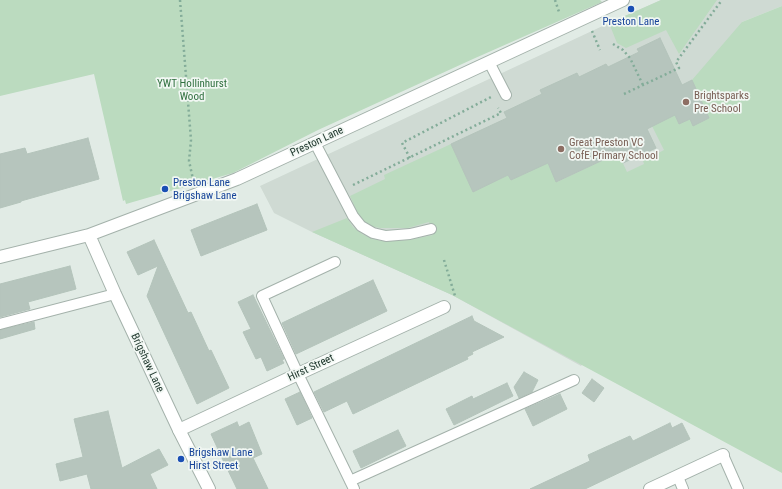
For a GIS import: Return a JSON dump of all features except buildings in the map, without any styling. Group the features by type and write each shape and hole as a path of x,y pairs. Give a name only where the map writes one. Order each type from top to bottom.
{"street":[{"name":"Preston Lane","path":"0,257 89,235 237,179 623,0"},
{"name":"Brigshaw Lane","path":"89,235 179,430 209,489"},
{"name":"Hirst Street","path":"179,430 444,307"},
{"path":"650,489 723,455"}],"lane":[{"path":"488,62 505,93"},
{"path":"315,143 353,216 361,226 373,233 386,236 431,229"},
{"path":"336,262 262,296 352,485 574,380"},
{"path":"0,324 115,294"},
{"path":"723,455 738,489"},
{"path":"678,477 683,489"}],"path":[{"path":"180,0 191,140 189,161 194,183 180,193 182,200"},
{"path":"624,94 679,68 676,62 722,0"},
{"path":"587,17 600,50"},
{"path":"613,44 623,50 630,58 643,85"},
{"path":"410,158 402,143 493,96 505,93"},
{"path":"340,192 501,113 493,96"},
{"path":"444,260 455,296 444,307"}],"shaded area":[{"name":"Great Preston VC CofE Primary School","path":"661,0 782,0 782,6 742,22 782,111 581,366 452,295 312,232 274,213 260,186 609,23"}],"green space":[{"name":"YWT Hollinhurst Wood","path":"0,0 600,0 602,2 318,130 233,173 126,204 125,200 123,201 94,74 0,96"},
{"path":"661,0 717,0 679,54 666,30 626,48 617,43 609,23"},
{"name":"Great Preston VC CofE Primary School","path":"782,6 782,473 452,295 312,232 347,218 353,227 372,239 383,241 409,240 433,235 429,222 408,228 380,228 371,226 358,214 350,196 385,179 384,175 451,144 473,192 508,175 511,180 529,172 545,158 557,182 618,153 627,172 644,164 643,161 664,150 652,126 665,93 679,124 690,119 693,125 709,118 692,80 742,22"}],"place":[{"name":"Preston Lane","path":"631,9"},
{"name":"Brightsparks Pre School","path":"686,102"},
{"name":"Great Preston VC CofE Primary School","path":"561,149"},
{"name":"Preston Lane Brigshaw Lane","path":"165,189"},
{"name":"Brigshaw Lane Hirst Street","path":"181,459"}]}
